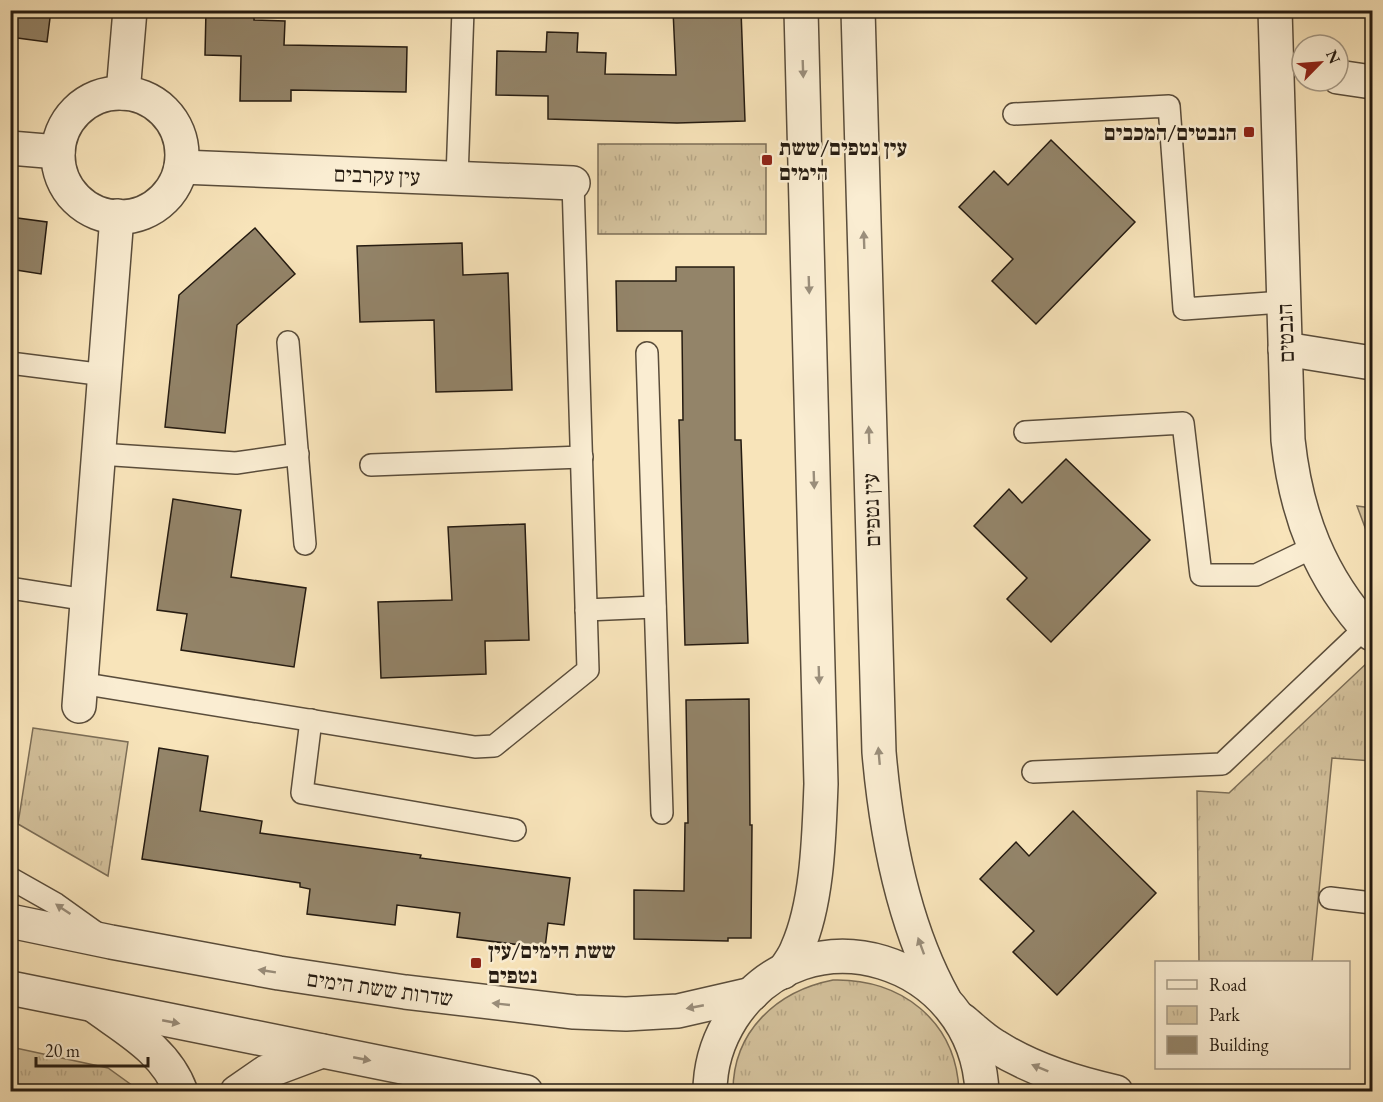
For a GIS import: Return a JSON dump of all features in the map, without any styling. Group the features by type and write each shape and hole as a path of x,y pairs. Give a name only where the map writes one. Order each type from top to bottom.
{"street":[{"path":"123,93 130,10"},
{"path":"783,972 797,949 811,897 821,784 801,10"},
{"name":"עין נטפים","path":"858,10 879,752 886,810 902,884 923,952 951,1008 969,1035 977,1056 982,1092"},
{"name":"הנבטים","path":"1275,10 1289,70 1284,302 1288,440 1292,476 1301,512 1314,547 1331,581 1369,630"},
{"path":"1350,79 1372,82"},
{"path":"123,93 150,100 165,112 176,128 182,147 181,167 174,184 155,206 137,214 117,216 91,209 75,197 61,171 58,152 66,125 85,103 103,95 123,93"},
{"path":"10,148 58,152"},
{"name":"עין עקרבים","path":"181,167 573,183"},
{"path":"80,694 117,216"},
{"path":"1285,349 1372,363"},
{"name":"שדרות ששת הימים","path":"10,921 226,964 363,987 574,1012 626,1014 678,1011 752,994"},
{"path":"710,1092 718,1046 738,1010 752,994 769,980 809,961 852,957 872,959 911,973 929,985 994,1046 1014,1057 1058,1075 1116,1092"},
{"path":"10,988 526,1092"},
{"path":"96,1007 158,1053 174,1075 181,1092"},
{"path":"237,1092 272,1069 322,1052"}],"lane":[{"path":"457,178 463,10"},
{"path":"1014,114 1169,106 1184,309 1284,302"},
{"path":"80,694 311,720 475,747 494,746 588,670 573,183"},
{"path":"288,342 305,544"},
{"path":"647,353 662,813"},
{"path":"10,363 105,375"},
{"path":"1025,432 1183,423 1201,575 1256,574 1314,547"},
{"path":"99,454 236,463 298,454"},
{"path":"371,465 582,457"},
{"path":"10,588 87,600"},
{"path":"586,610 655,607"},
{"path":"1033,772 1222,764 1369,630"},
{"path":"311,720 302,793 515,830"},
{"path":"10,878 56,904 111,942"},
{"path":"1330,898 1372,903"}],"green space":[{"path":"598,144 766,144 766,234 598,234"},
{"path":"1357,506 1372,508 1372,546"},
{"path":"1369,661 1372,665 1372,761 1332,758 1312,961 1199,961 1197,791 1229,793"},
{"path":"33,728 128,742 108,876 18,824"},
{"path":"833,980 858,981 881,987 902,996 920,1008 936,1025 948,1044 956,1066 959,1091 733,1091 735,1069 741,1050 750,1032 762,1017 777,1004 794,994 813,985"},
{"path":"11,1047 108,1068 133,1086 136,1091 11,1091"}],"building":[{"path":"10,10 51,10 47,42 10,37"},
{"path":"206,10 254,10 254,20 285,21 284,45 407,47 406,92 291,90 291,101 240,101 241,56 205,55"},
{"path":"673,10 741,10 745,121 677,123 548,119 548,96 496,95 497,51 546,52 547,32 578,33 577,52 606,53 605,74 676,75"},
{"path":"1051,140 1135,222 1036,324 992,281 1013,259 959,207 994,171 1008,185"},
{"path":"10,217 47,222 41,274 10,269"},
{"path":"255,228 295,274 237,325 225,433 165,427 179,295"},
{"path":"462,243 463,275 508,273 512,390 436,392 434,320 360,322 357,246"},
{"path":"676,267 734,267 735,440 741,440 748,643 685,645 679,420 683,420 682,331 617,331 616,281 676,281"},
{"path":"1066,459 1150,540 1051,642 1007,599 1027,578 974,526 1009,489 1022,503"},
{"path":"173,499 241,510 231,577 306,588 294,667 181,650 187,614 157,610"},
{"path":"525,524 529,640 485,641 486,674 381,678 378,602 452,600 448,527"},
{"path":"749,699 750,825 752,825 751,938 728,938 728,941 634,939 634,890 684,891 685,823 688,823 686,700"},
{"path":"159,748 208,756 200,811 262,821 260,833 570,878 564,925 548,923 545,948 457,937 460,913 397,905 395,925 307,914 310,889 300,887 300,883 142,859"},
{"path":"1073,811 1156,893 1057,995 1013,952 1034,931 980,879 1016,842 1029,856"}],"place":[{"name":"הנבטים/המכבים","path":"1249,132"},
{"name":"עין נטפים/ששת הימים","path":"767,160"},
{"name":"ששת הימים/עין נטפים","path":"476,963"}]}
